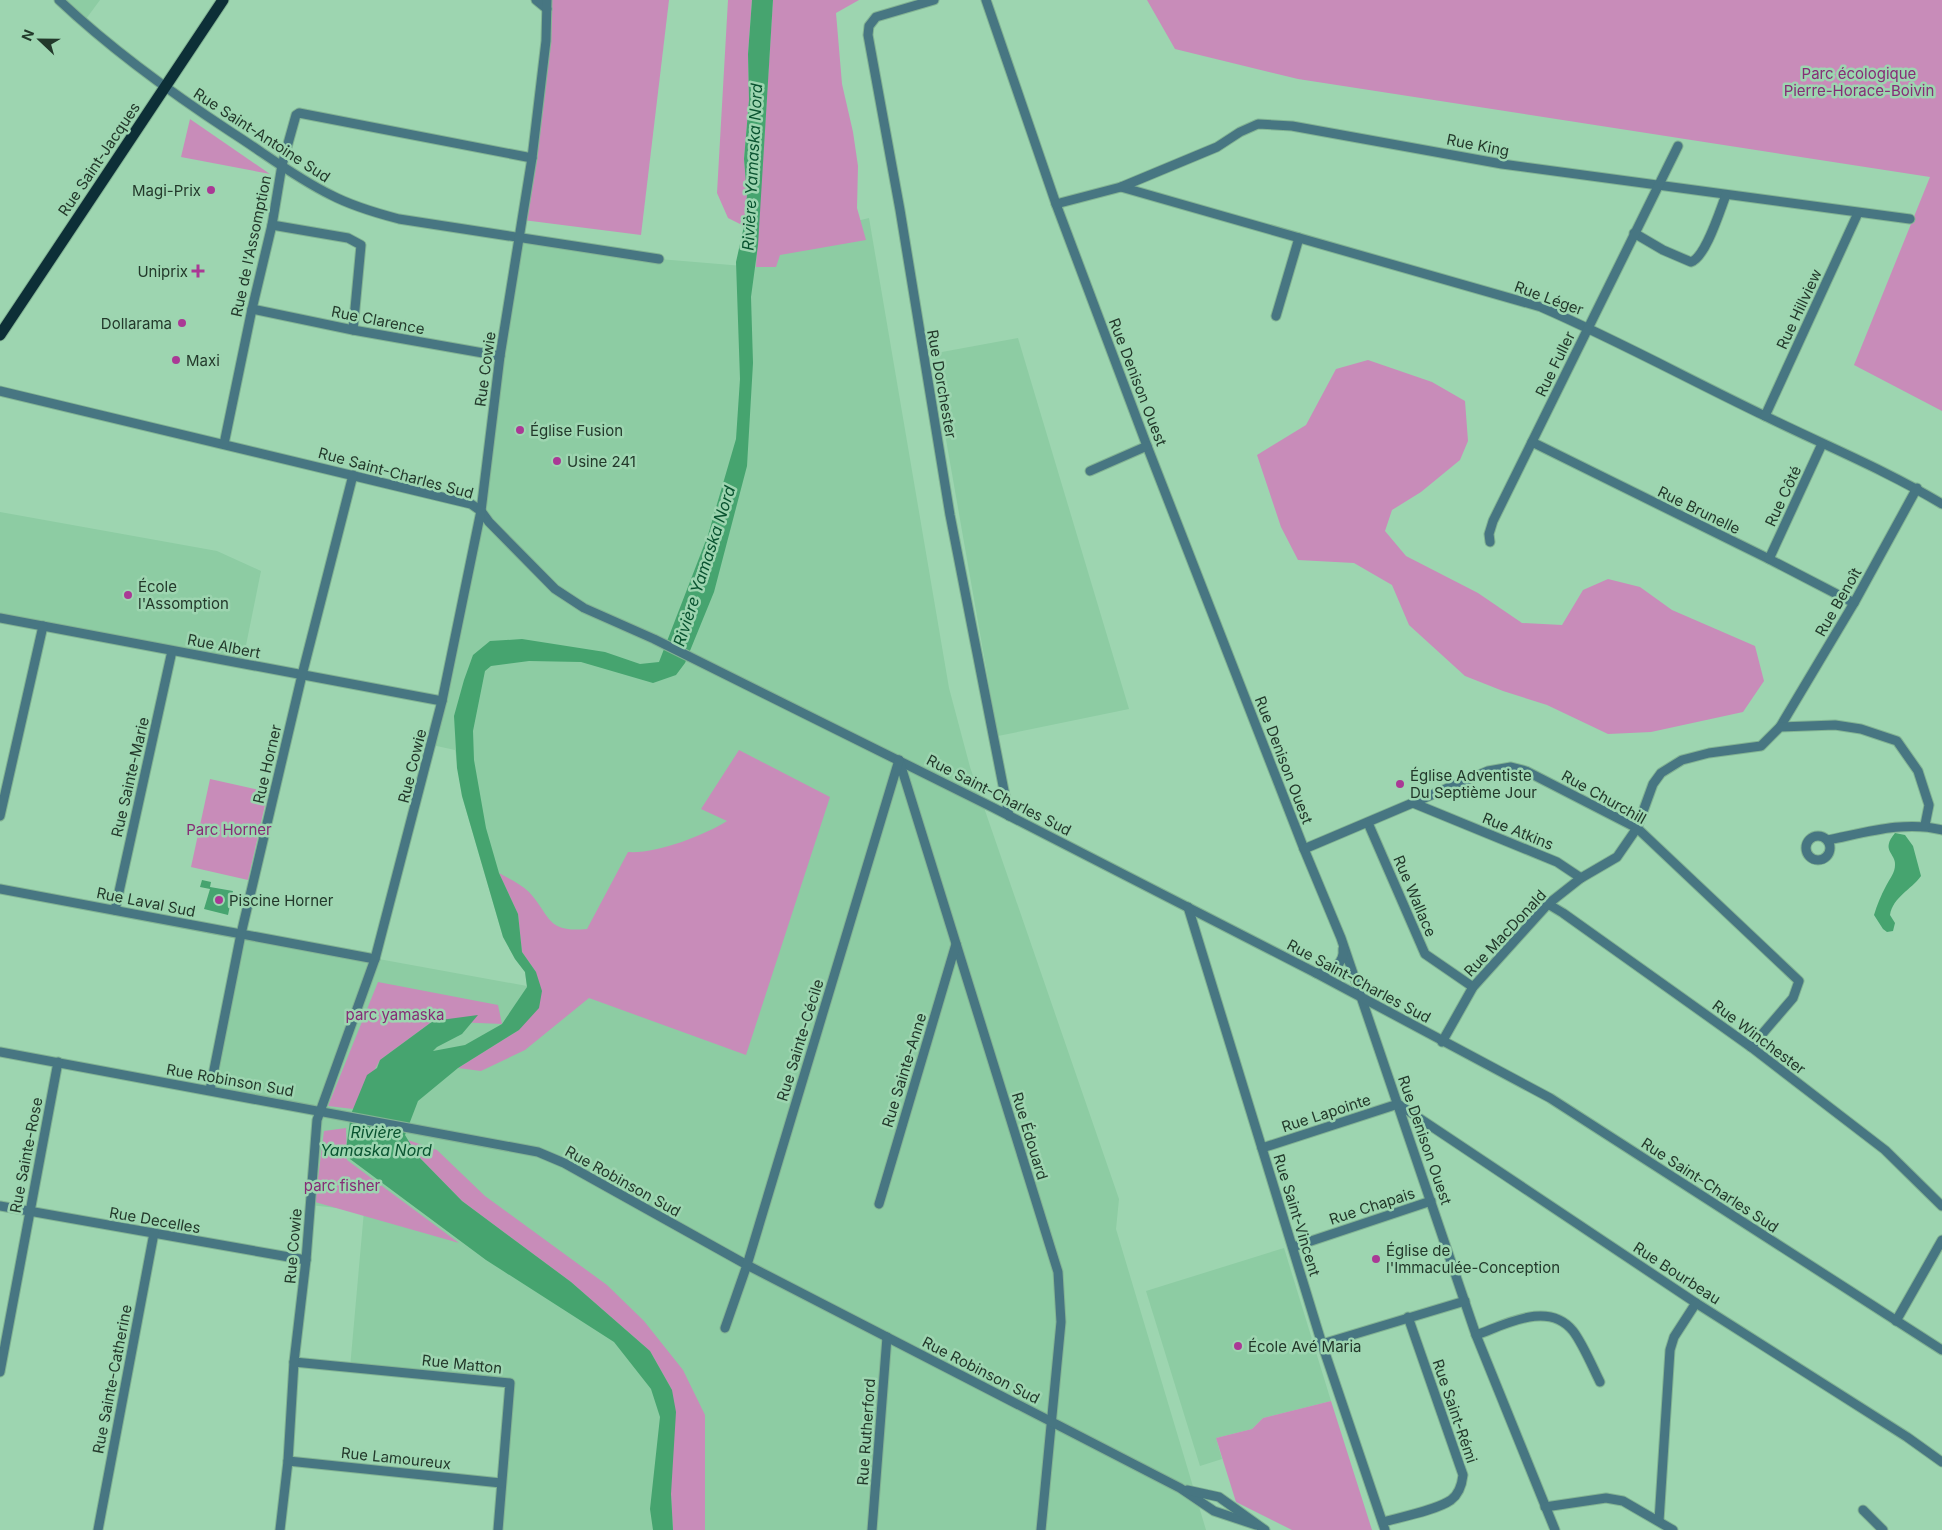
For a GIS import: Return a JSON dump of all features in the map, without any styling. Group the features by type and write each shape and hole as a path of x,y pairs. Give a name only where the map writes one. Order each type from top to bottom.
{"main road":[{"name":"Rue Saint-Jacques","path":"0,335 224,0"}],"street":[{"name":"Rue Saint-Antoine Sud","path":"59,0 90,29 164,88 282,166 330,195 357,207 399,219 659,259"},
{"path":"536,0 547,5"},
{"name":"Rue Dorchester","path":"934,0 876,17 869,26 868,35 900,210 950,516 1009,816"},
{"name":"Rue Denison Ouest","path":"986,0 1056,204 1304,849 1341,938 1476,1335 1555,1530"},
{"name":"Rue Cowie","path":"280,1530 288,1461 294,1362 306,1260 315,1134 320,1111 375,958 442,701 481,511 500,356 532,158 546,42 547,5"},
{"name":"Rue de l'Assomption","path":"224,444 252,309 272,225 282,166 294,118 299,113 532,158"},
{"name":"Rue King","path":"1056,204 1121,187 1217,147 1240,132 1258,124 1292,126 1502,164 1910,219"},
{"name":"Rue Fuller","path":"1490,542 1488,534 1493,521 1678,146"},
{"name":"Rue Léger","path":"1121,187 1541,307 1588,327 1822,444 1916,488 1942,504"},
{"path":"1634,233 1663,250 1692,262 1696,260 1705,246 1726,195"},
{"name":"Rue Hillview","path":"1765,416 1858,213"},
{"path":"272,225 348,238 361,245 354,330"},
{"path":"1276,316 1299,238"},
{"name":"Rue Clarence","path":"252,309 354,330 500,356"},
{"name":"Rue Saint-Charles Sud","path":"0,391 471,504 481,511 489,522 555,589 584,608 654,639 899,760 1316,973 1550,1098 1942,1350"},
{"name":"Rue Brunelle","path":"1532,442 1854,603"},
{"name":"Rue Côté","path":"1769,559 1822,444"},
{"path":"1090,472 1148,446"},
{"name":"Rue Horner","path":"210,1090 241,934 302,675 353,475"},
{"name":"Rue Benoît","path":"1780,727 1854,603 1916,488"},
{"name":"Rue Albert","path":"0,618 442,701"},
{"path":"0,816 43,626"},
{"name":"Rue Sainte-Marie","path":"115,910 172,651"},
{"path":"1780,727 1835,725 1861,729 1897,741 1918,771 1929,805 1926,826"},
{"name":"Rue MacDonald","path":"1442,1042 1474,987 1548,904 1581,878 1617,857 1637,828 1653,784 1661,773 1682,760 1709,753 1761,746 1780,727"},
{"name":"Rue Édouard","path":"899,760 1058,1272 1061,1322 1041,1530"},
{"name":"Rue Sainte-Cécile","path":"725,1328 747,1265 899,760"},
{"name":"Rue Churchill","path":"1304,849 1488,771 1511,767 1526,771 1637,828 1799,981 1793,998 1751,1047"},
{"name":"Rue Atkins","path":"1413,803 1558,862 1581,878"},
{"name":"Rue Wallace","path":"1368,823 1425,954 1474,987"},
{"path":"1828,840 1883,829 1926,826 1942,830"},
{"name":"Rue Laval Sud","path":"0,889 375,958"},
{"name":"Rue Winchester","path":"1548,904 1751,1047 1885,1150 1942,1206"},
{"name":"Rue Saint-Vincent","path":"1188,907 1322,1344 1384,1526"},
{"path":"1316,973 1329,971 1339,964 1343,954 1341,938"},
{"name":"Rue Sainte-Anne","path":"879,1204 956,944"},
{"name":"Rue Robinson Sud","path":"0,1052 538,1152 564,1163 747,1265 1180,1488 1214,1511 1256,1525"},
{"name":"Rue Sainte-Rose","path":"0,1372 58,1062"},
{"name":"Rue Lapointe","path":"1262,1148 1398,1104"},
{"name":"Rue Bourbeau","path":"1398,1104 1696,1303 1907,1437 1942,1462"},
{"name":"Rue Chapais","path":"1293,1247 1431,1201"},
{"name":"Rue Decelles","path":"0,1206 306,1260"},
{"name":"Rue Sainte-Catherine","path":"98,1530 154,1233"},
{"path":"1896,1321 1942,1240"},
{"path":"1322,1344 1465,1301"},
{"path":"1659,1521 1670,1350 1674,1337 1696,1303"},
{"path":"1476,1335 1525,1317 1546,1316 1555,1318 1572,1330 1600,1382"},
{"name":"Rue Saint-Rémi","path":"1384,1526 1443,1505 1453,1499 1462,1485 1463,1475 1408,1317"},
{"name":"Rue Rutherford","path":"872,1530 887,1336"},
{"name":"Rue Matton","path":"294,1362 510,1383 498,1530"},
{"name":"Rue Lamoureux","path":"288,1461 501,1483"},
{"name":"Rue Robinson Sud","path":"1180,1488 1220,1497 1265,1530"},
{"path":"1544,1506 1606,1498 1623,1501 1673,1530"},
{"path":"1863,1510 1882,1530"}],"shaded area":[{"path":"60,0 100,0 83,23"},
{"path":"869,218 949,688 970,767 1119,1199 1116,1229 1206,1530 498,1530 510,1383 350,1368 364,1211 310,1205 320,1111 210,1090 241,934 527,986 525,972 515,959 503,937 462,796 455,750 432,745 468,569 519,238 659,259 755,267 758,245"},
{"path":"1018,338 1129,709 998,736 931,354"},
{"name":"École l'Assomption","path":"0,512 217,551 261,571 242,665 0,619"},
{"name":"École Avé Maria","path":"1284,1248 1331,1401 1263,1418 1252,1429 1216,1438 1222,1459 1200,1466 1146,1291"}],"green space":[{"path":"548,0 669,0 641,235 523,220"},
{"path":"728,0 752,0 748,54 749,100 744,159 747,195 744,226 728,218 717,193"},
{"path":"773,0 859,0 836,13 842,84 853,132 858,166 857,208 866,240 780,255 776,267 756,267"},
{"name":"Parc écologique Pierre-Horace-Boivin","path":"1147,0 1942,0 1942,411 1854,365 1930,177 1298,79 1175,49"},
{"path":"190,119 270,174 181,157"},
{"path":"1368,360 1432,382 1465,401 1468,441 1460,460 1421,492 1392,510 1385,531 1406,556 1478,593 1522,623 1562,625 1583,590 1608,579 1640,587 1672,610 1755,646 1764,681 1743,712 1651,732 1608,734 1547,705 1465,676 1409,625 1392,585 1354,563 1298,560 1281,527 1257,455 1306,425 1336,369"},
{"path":"739,750 830,797 746,1055 589,998 525,1050 481,1071 458,1068 519,1030 536,972 522,952 518,914 499,873 529,892 556,925 574,930 587,929 628,852 652,850 679,843 727,821 701,809"},
{"name":"Parc Horner","path":"210,779 268,792 248,880 191,867"},
{"name":"parc yamaska","path":"378,982 498,1005 502,1024 433,1021 380,1060 353,1109 328,1106"},
{"name":"parc fisher","path":"346,1128 347,1160 459,1243 315,1202 324,1131"},
{"path":"408,1140 437,1150 485,1196 607,1285 644,1321 683,1370 705,1415 705,1530 673,1530 671,1494 672,1390 650,1351 571,1282 462,1201 417,1155"},
{"path":"1331,1401 1372,1530 1292,1530 1236,1502 1216,1438 1252,1429 1263,1418"}],"water":[{"name":"Rivière Yamaska Nord","path":"752,0 773,0 758,245 751,297 753,363 747,466 714,592 685,663 676,675 653,683 581,662 529,661 491,666 485,671 473,731 474,760 486,828 499,873 518,914 522,952 536,972 542,991 539,1008 519,1030 458,1068 418,1101 405,1135 417,1155 462,1201 571,1282 650,1351 672,1390 676,1412 671,1494 673,1530 653,1530 650,1509 660,1417 651,1389 614,1342 486,1260 350,1159 346,1149 351,1114 367,1075 377,1068 380,1060 433,1021 478,1015 462,1034 433,1051 465,1045 502,1024 527,987 525,972 515,959 503,937 462,796 457,768 454,716 473,655 490,641 522,639 605,652 640,664 659,662 708,535 736,439 740,379 736,262 744,226 747,195 744,159 749,100 748,54"},
{"path":"1895,833 1905,835 1913,846 1921,876 1898,898 1890,915 1895,923 1893,931 1887,932 1874,915 1894,871 1895,861 1889,844"},
{"name":"Piscine Horner","path":"202,880 211,882 210,887 233,891 228,915 204,909 210,889 200,887"}],"place":[{"name":"Magi-Prix","path":"211,190"},
{"name":"Uniprix","path":"198,271"},
{"name":"Dollarama","path":"182,323"},
{"name":"Maxi","path":"176,360"},
{"name":"Église Fusion","path":"520,430"},
{"name":"Usine 241","path":"557,461"},
{"name":"École l'Assomption","path":"128,595"},
{"name":"Église Adventiste Du Septième Jour","path":"1400,784"},
{"name":"Piscine Horner","path":"219,900"},
{"name":"Église de l'Immaculée-Conception","path":"1376,1259"},
{"name":"École Avé Maria","path":"1238,1346"}]}
